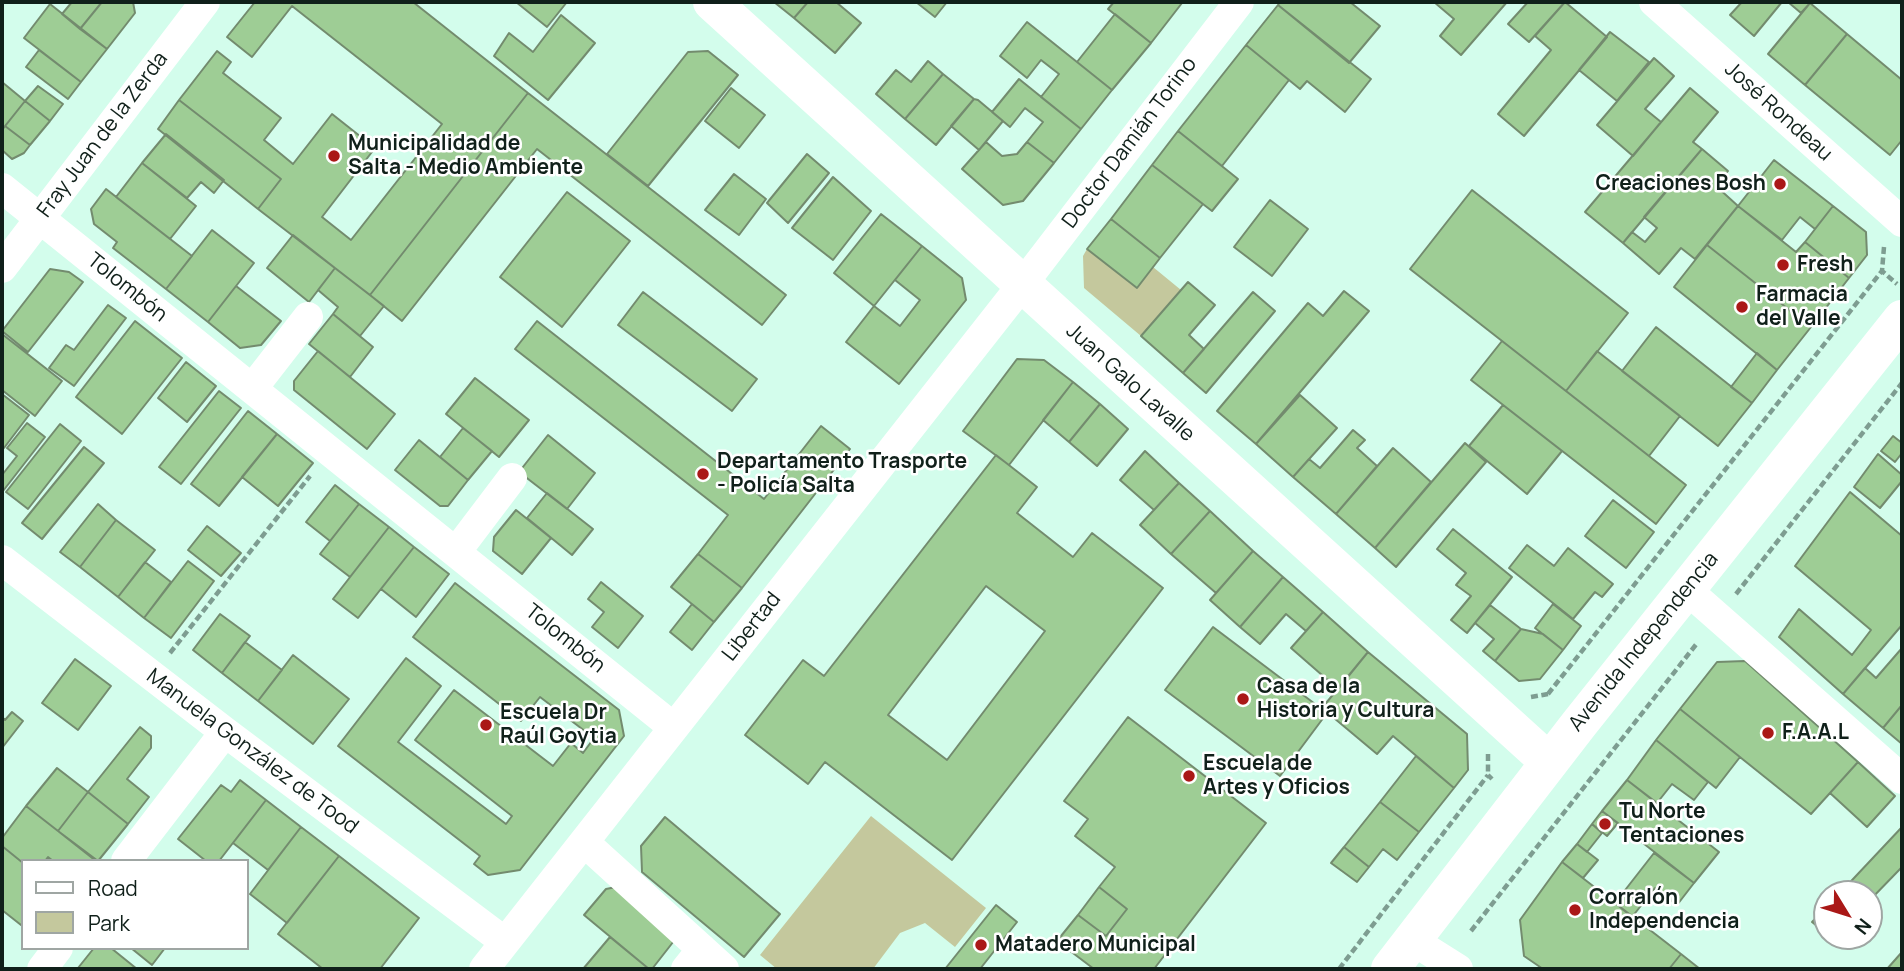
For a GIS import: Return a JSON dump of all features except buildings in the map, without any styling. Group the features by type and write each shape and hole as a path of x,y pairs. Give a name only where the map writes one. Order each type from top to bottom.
{"street":[{"name":"Juan Galo Lavalle","path":"712,2 1549,762"},
{"name":"Doctor Damián Torino","path":"1022,285 1239,2"},
{"name":"José Rondeau","path":"1654,2 1902,222"},
{"name":"Fray Juan de la Zerda","path":"2,268 196,5"},
{"name":"Tolombón","path":"2,188 673,727"},
{"name":"Libertad","path":"484,969 1022,285"},
{"path":"252,388 309,317"},
{"name":"Avenida Independencia","path":"1401,955 1549,762 1902,319"},
{"path":"456,552 512,478"},
{"name":"Manuela González de Tood","path":"2,560 151,676 505,942"},
{"path":"1686,589 1902,779"},
{"path":"127,859 225,732"},
{"path":"584,842 694,959 724,969"},
{"path":"42,969 56,950"},
{"path":"1401,955 1458,969"}],"path":[{"path":"1548,694 1882,271 1884,243 1902,222"},
{"path":"1882,271 1902,289"},
{"path":"1471,931 1902,383"},
{"path":"151,676 330,450"},
{"path":"1339,969 1488,775"}],"green space":[{"path":"1087,249 1137,288 1153,267 1181,290 1141,336 1084,288 1083,256"},
{"path":"871,816 986,908 955,947 925,923 900,933 873,969 777,969 760,955"}],"place":[{"name":"Municipalidad de Salta - Medio Ambiente","path":"334,156"},
{"name":"Creaciones Bosh","path":"1780,184"},
{"name":"Fresh","path":"1783,265"},
{"name":"Farmacia del Valle","path":"1742,307"},
{"name":"Departamento Trasporte - Policía Salta","path":"703,474"},
{"name":"Casa de la Historia y Cultura","path":"1243,699"},
{"name":"Escuela Dr Raúl Goytia","path":"486,725"},
{"name":"F.A.A.L","path":"1768,733"},
{"name":"Escuela de Artes y Oficios","path":"1189,776"},
{"name":"Tu Norte Tentaciones","path":"1605,824"},
{"name":"Corralón Independencia","path":"1575,910"},
{"name":"Matadero Municipal","path":"981,945"}]}
